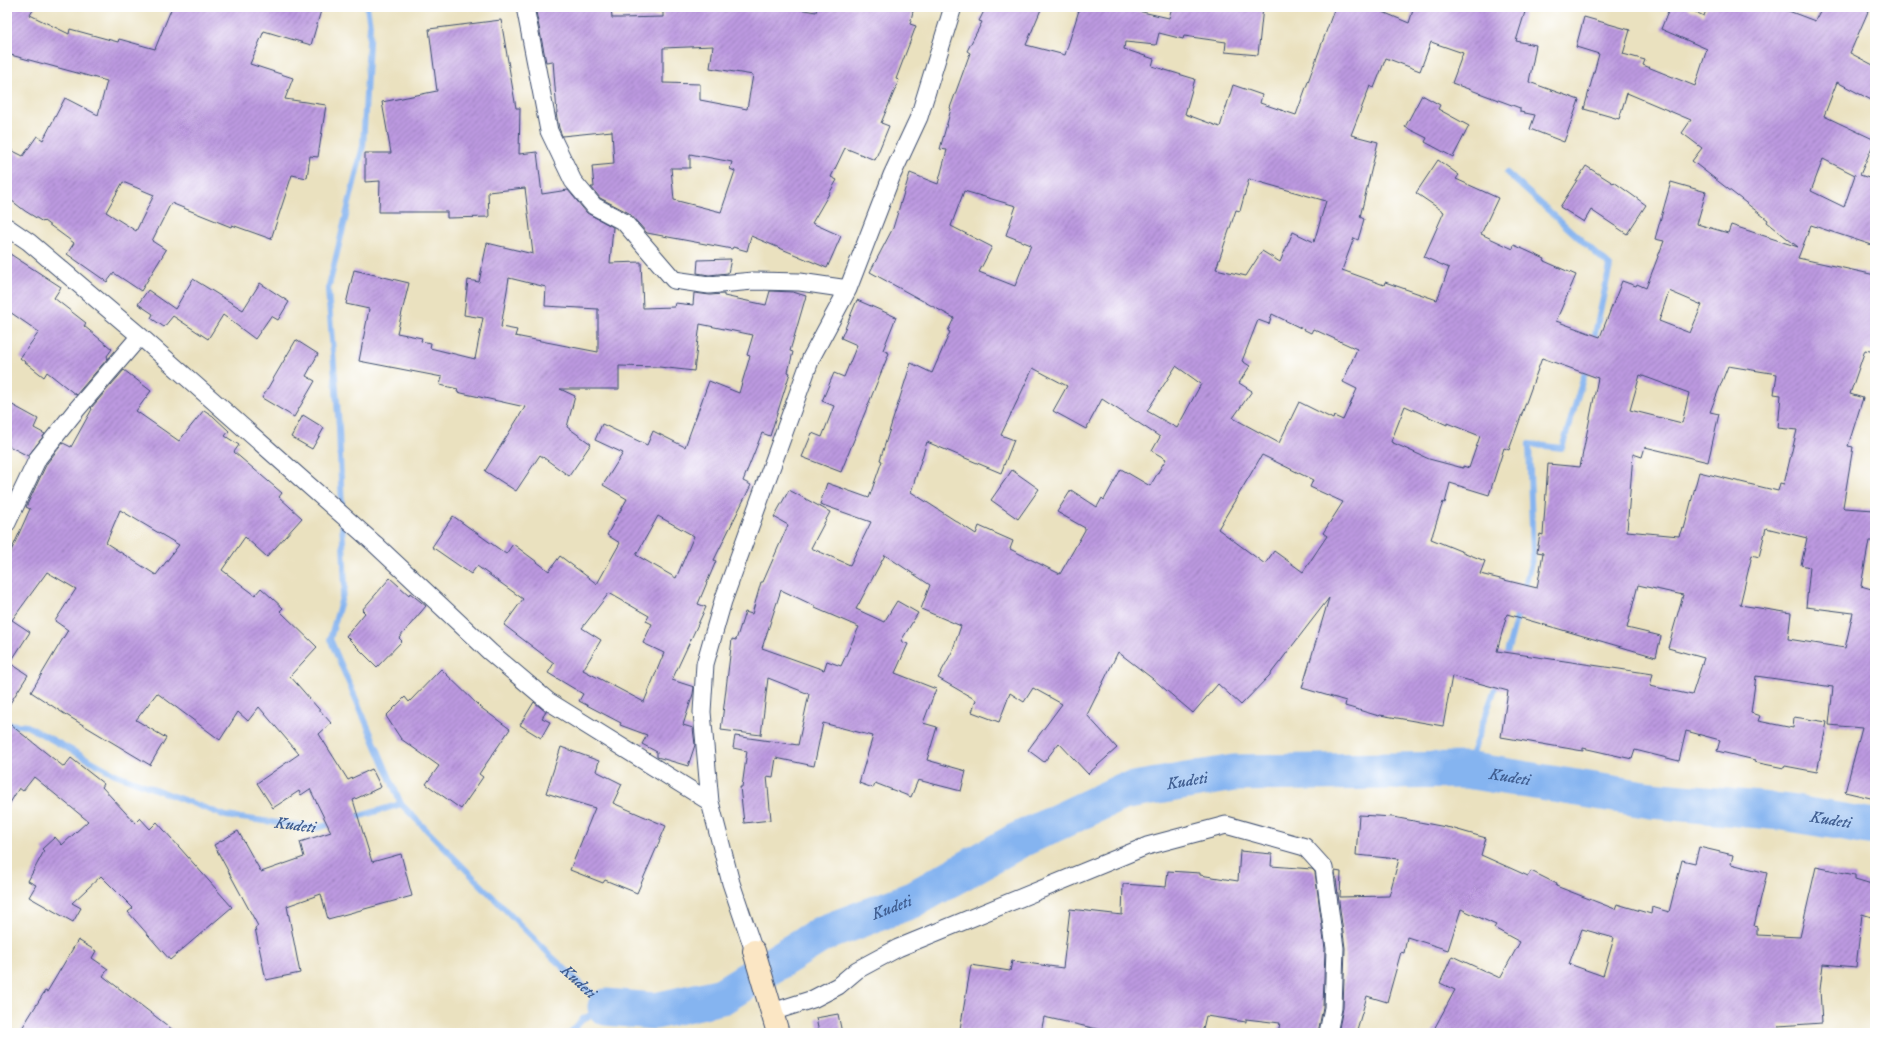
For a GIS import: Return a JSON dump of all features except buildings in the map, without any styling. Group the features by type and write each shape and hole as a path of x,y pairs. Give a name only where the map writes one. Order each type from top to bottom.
{"street":[{"path":"525,7 549,131 574,181 594,206 624,222 674,280 709,285 753,281 800,282 848,288"},
{"path":"778,1033 766,989 731,883 710,802 702,712 705,664 723,602 811,358 848,288 892,175 919,117 953,7"},
{"path":"7,227 29,242 140,336 375,544 490,652 548,701 710,802"},
{"path":"7,523 38,458 77,409 140,336"},
{"path":"772,1012 813,999 838,986 857,970 898,948 1147,846 1226,825 1305,847 1324,868 1335,948 1334,1008 1328,1033"}],"waterway":[{"path":"342,510 339,427 328,290 363,146 370,25 367,7"},
{"path":"1507,173 1610,266 1593,343"},
{"path":"1523,593 1533,556 1529,444 1562,448 1587,366"},
{"name":"Kudeti","path":"342,519 345,587 330,639 401,804 552,957 606,1007 583,1019 570,1033"},
{"path":"1505,660 1519,609"},
{"path":"1466,770 1498,680"},
{"name":"Kudeti","path":"7,724 27,726 115,774 226,816 317,828 334,823"},
{"name":"Kudeti","path":"606,1007 655,1011 722,996 822,934 912,900 1017,841 1122,792 1234,773 1466,770 1651,800 1782,812 1875,827"},
{"name":"Kudeti","path":"350,819 401,804"}]}
